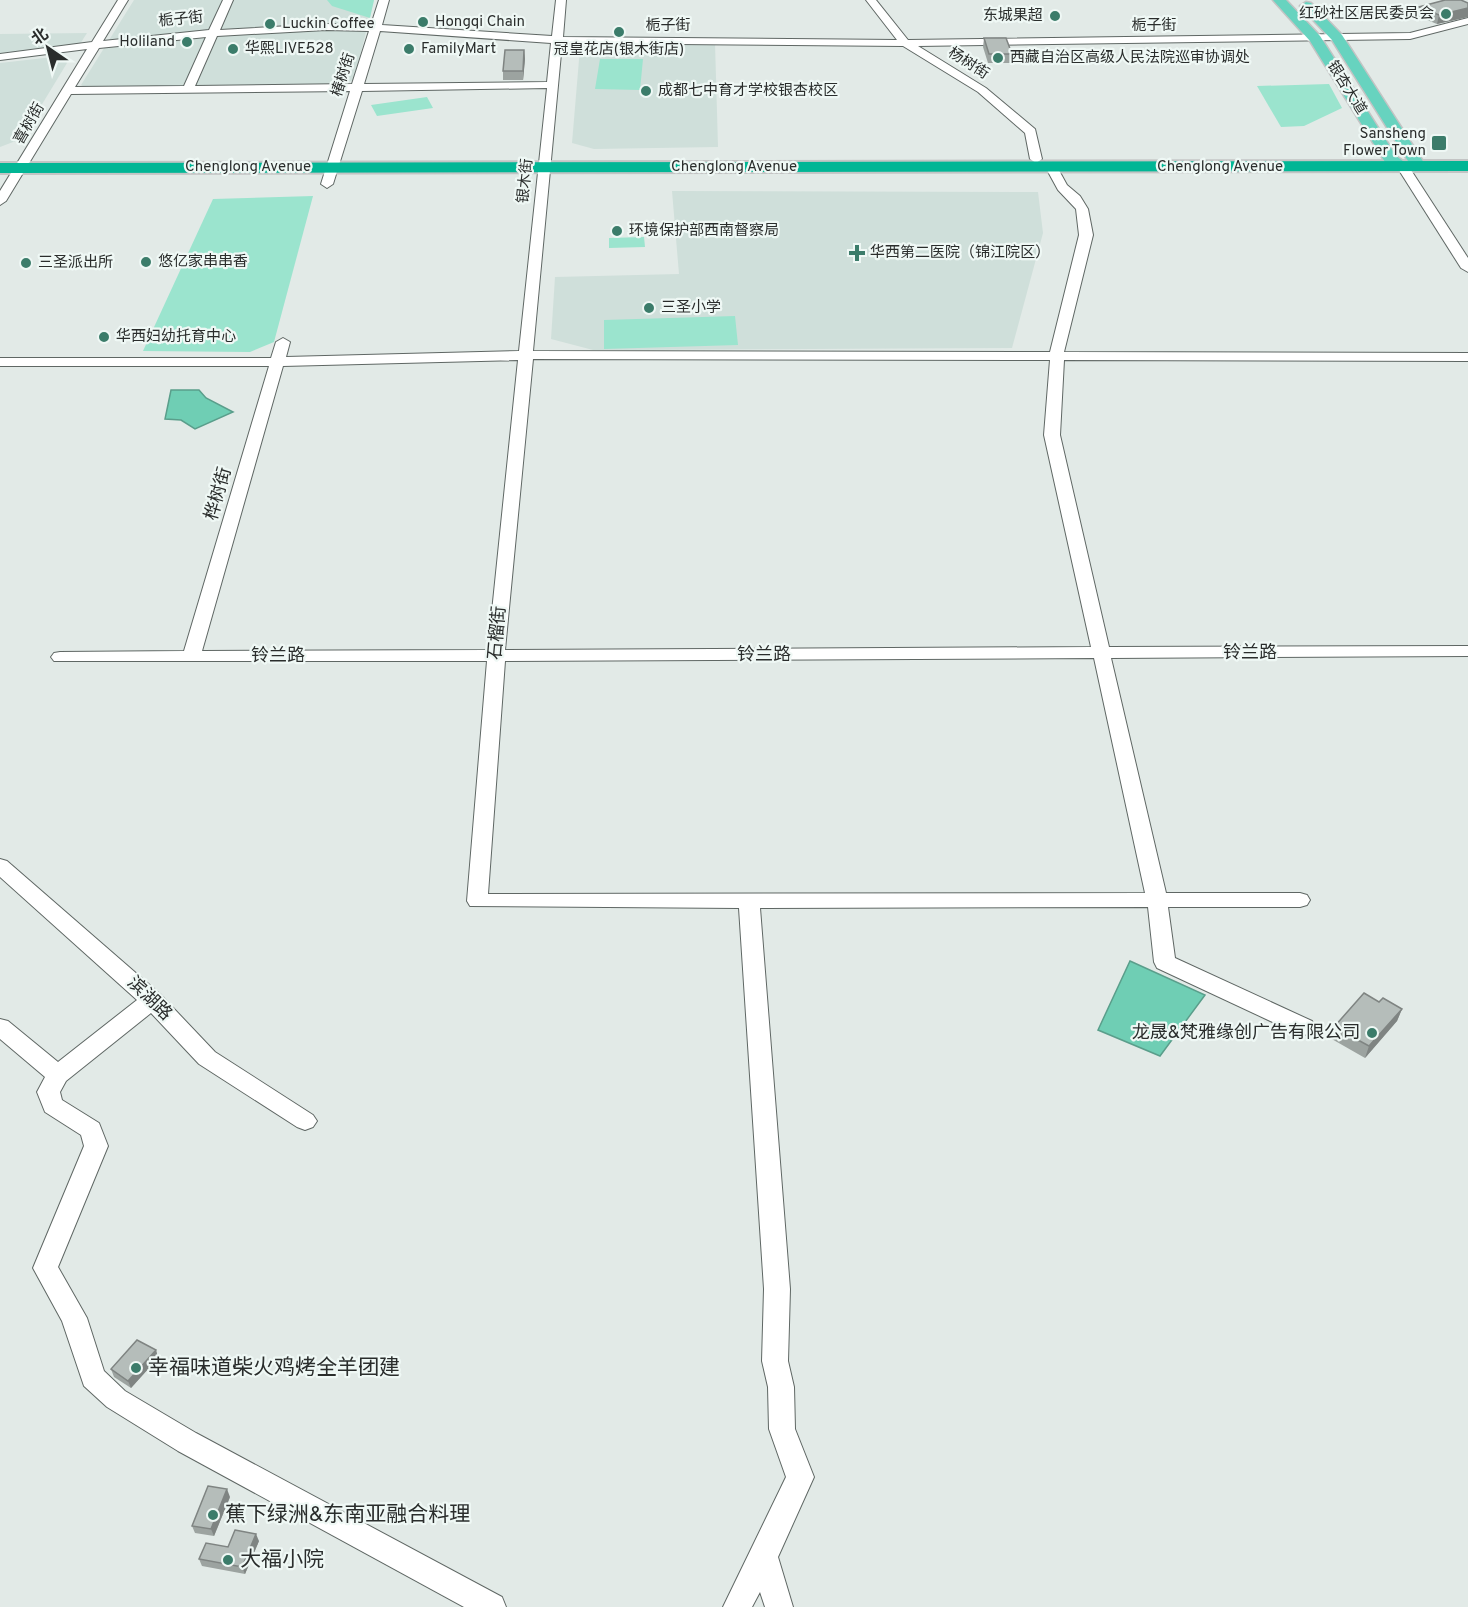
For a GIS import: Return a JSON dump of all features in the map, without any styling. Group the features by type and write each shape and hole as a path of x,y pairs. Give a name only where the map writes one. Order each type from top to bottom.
{"highway":[{"name":"Chenglong Avenue","path":"0,159 23,164"},
{"name":"Chenglong Avenue","path":"1406,163 1468,159"},
{"name":"Chenglong Avenue","path":"0,168 23,164 330,170 544,163 1406,163 1468,166"}],"main road":[{"name":"银杏大道","path":"1279,0 1315,39 1406,163"},
{"name":"银杏大道","path":"1300,0 1337,38 1406,163"}],"street":[{"name":"喜树街","path":"0,201 123,0"},
{"path":"188,90 228,0"},
{"name":"椿树街","path":"330,170 384,0"},
{"name":"银木街","path":"525,360 561,0"},
{"name":"杨树街","path":"871,0 905,43 960,75 1011,113 1031,132 1044,164"},
{"name":"栀子街","path":"0,57 213,32 376,27 557,40 905,43 1410,36 1468,21"},
{"path":"66,91 552,85"},
{"name":"银杏大道","path":"1406,163 1468,245"},
{"name":"银杏大道","path":"1406,163 1468,268"},
{"path":"1044,164 1062,187 1076,199 1082,209 1086,235 1057,360 1052,435 1158,899 1165,963 1304,1027"},
{"name":"桦树街","path":"191,657 283,342"},
{"path":"0,369 525,360 1468,357"},
{"name":"石榴街","path":"525,360 496,656 477,901 749,900"},
{"path":"1057,360 1468,366"},
{"path":"0,362 276,366"},
{"name":"铃兰路","path":"60,657 1468,651"},
{"name":"滨湖路","path":"0,866 153,1000 207,1058 305,1121"},
{"path":"737,1607 764,1557 800,1477 782,1429 781,1387 776,1361 777,1289 749,900 1300,900"},
{"path":"153,1000 58,1075 48,1092 53,1106 91,1130 96,1146 45,1268 74,1318 93,1378 116,1399 187,1442 492,1607"},
{"path":"0,1027 58,1075"},
{"path":"764,1557 779,1607"}],"shaded area":[{"name":"华熙LIVE·528","path":"134,0 374,0 354,80 337,86 87,89 81,85"},
{"path":"327,0 374,0 370,18 332,6"},
{"path":"87,33 80,44 0,54 0,34"},
{"name":"成都七中育才学校银杏校区","path":"594,43 715,43 718,147 594,149 572,143 580,48"},
{"path":"62,56 67,63 21,139 0,147 0,63"},
{"path":"600,59 643,59 640,90 595,89"},
{"path":"1329,84 1342,108 1304,126 1281,127 1257,86"},
{"path":"427,97 433,108 377,116 371,105"},
{"name":"华西第二医院（锦江院区）","path":"672,191 1038,192 1043,233 1012,348 593,350 551,339 555,277 679,274"},
{"path":"313,196 274,342 250,352 143,351 213,199"},
{"path":"644,237 645,247 609,248 609,238"},
{"path":"735,316 738,345 604,349 604,320"},
{"path":"171,390 199,390 206,398 233,412 195,429 181,420 165,419"},
{"path":"1130,961 1205,995 1160,1056 1098,1030"}],"building":[{"path":"1445,0 1461,0 1468,3 1468,8 1439,15 1419,7"},
{"path":"984,38 1006,38 1012,54 989,54"},
{"path":"505,50 524,50 523,71 503,71"},
{"path":"1364,993 1379,1002 1383,998 1402,1009 1369,1046 1334,1027"},
{"path":"137,1340 156,1350 128,1381 111,1369"},
{"path":"208,1486 227,1489 211,1529 192,1526"},
{"path":"235,1530 256,1534 242,1567 199,1559 206,1543 228,1547"}],"place":[{"name":"红砂社区居民委员会","path":"1446,14"},
{"name":"东城果超","path":"1055,16"},
{"name":"Hongqi Chain","path":"423,22"},
{"name":"Luckin Coffee","path":"270,24"},
{"name":"冠皇花店(银木街店)","path":"619,32"},
{"name":"Holiland","path":"187,42"},
{"name":"华熙LIVE·528","path":"233,49"},
{"name":"FamilyMart","path":"409,49"},
{"name":"西藏自治区高级人民法院巡审协调处","path":"998,58"},
{"name":"成都七中育才学校银杏校区","path":"646,91"},
{"name":"Sansheng Flower Town","path":"1439,143"},
{"name":"环境保护部西南督察局","path":"617,231"},
{"name":"华西第二医院（锦江院区）","path":"857,253"},
{"name":"悠亿家串串香","path":"146,262"},
{"name":"三圣派出所","path":"26,263"},
{"name":"三圣小学","path":"649,308"},
{"name":"华西妇幼托育中心","path":"104,337"},
{"name":"龙晟&梵雅缘创广告有限公司","path":"1372,1033"},
{"name":"幸福味道·柴火鸡·烤全羊·团建","path":"136,1368"},
{"name":"蕉下绿洲&东南亚融合料理","path":"213,1515"},
{"name":"大福小院","path":"228,1560"}]}
